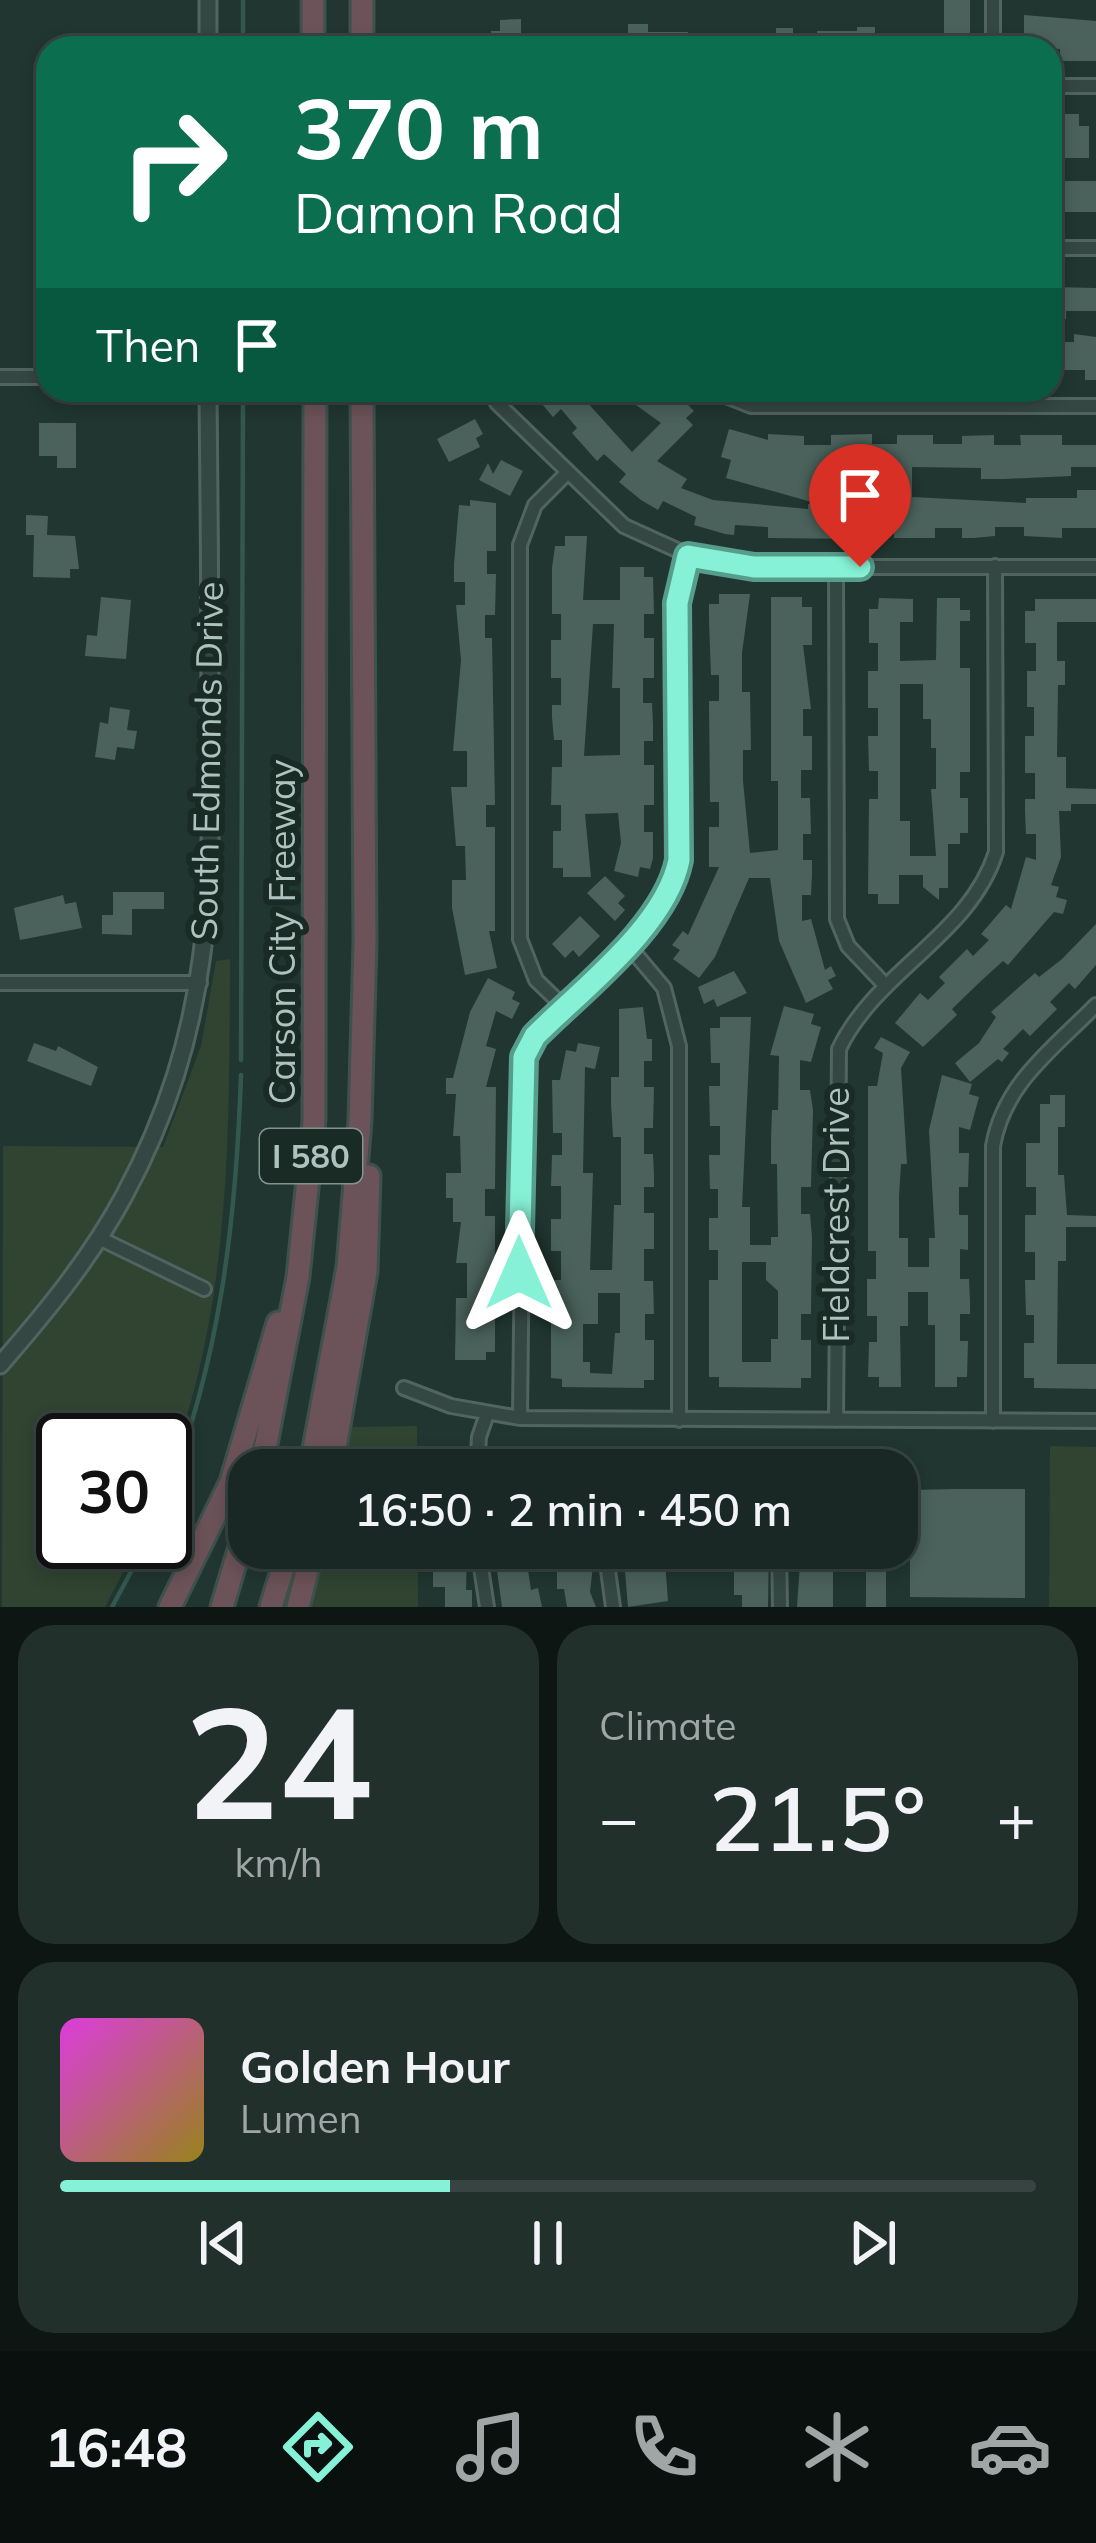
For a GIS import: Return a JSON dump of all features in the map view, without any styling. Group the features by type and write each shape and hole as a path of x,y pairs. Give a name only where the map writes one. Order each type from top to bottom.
{"highway":[{"path":"313,0 313,36"},
{"path":"362,0 362,36"},
{"name":"Carson City Freeway","path":"266,1449 285,1364 311,1164 315,402"},
{"name":"I 580","path":"314,1449 348,1267 365,943 362,402"},
{"path":"170,1607 244,1446 281,1308 302,1138 316,838"},
{"path":"335,1449 366,1272 375,1009 365,943"},
{"path":"222,1607 233,1569"},
{"path":"271,1607 283,1569"},
{"path":"298,1607 308,1569"}],"street":[{"path":"208,0 208,36"},
{"path":"993,0 993,36"},
{"path":"1062,86 1096,86"},
{"path":"1062,248 1096,248"},
{"path":"0,377 36,377"},
{"name":"South Edmonds Drive","path":"0,1365 60,1295 99,1238 164,1108 200,983 212,880 208,402"},
{"path":"499,402 565,475 624,526 688,556 754,567 1096,567"},
{"path":"741,402 751,406 1096,406"},
{"path":"564,1007 536,980 520,939 520,545 535,505 565,475"},
{"path":"520,1418 520,1079 535,1036 670,895 679,860 677,603 688,556"},
{"name":"Fieldcrest Drive","path":"836,1420 836,1069 854,1018 982,890 996,852 995,566"},
{"path":"836,567 837,919 848,946 885,985"},
{"path":"627,944 664,988 679,1046 679,1420"},
{"path":"0,983 200,983"},
{"path":"993,1421 993,1146 999,1115 1019,1082 1096,1005"},
{"path":"99,1238 204,1289"},
{"path":"404,1388 487,1414 520,1418 1096,1421"},
{"path":"479,1449 487,1414"},
{"path":"481,1569 487,1607"},
{"path":"608,1569 613,1607"},
{"path":"779,1569 780,1607"}],"green space":[{"path":"230,959 227,1157 215,1287 188,1413 36,1413 36,1569 125,1569 105,1607 2,1607 3,1146 163,1147 201,1046 216,961"},
{"path":"417,1426 417,1449 347,1449 352,1427"},
{"path":"1050,1446 1096,1447 1096,1607 1049,1607"},
{"path":"320,1569 418,1569 418,1607 310,1607"}],"building":[{"path":"944,0 970,0 970,36 944,36"},
{"path":"1024,15 1096,21 1096,61 1062,61 1062,36 1024,36"},
{"path":"521,19 521,36 491,36 491,31 500,31 500,20"},
{"path":"628,24 648,24 648,32 688,32 688,36 521,36 628,33"},
{"path":"875,27 875,35 944,36 817,36 817,31"},
{"path":"776,28 793,28 793,36 776,36"},
{"path":"1062,114 1079,114 1079,126 1089,126 1089,158 1062,158"},
{"path":"1062,181 1096,181 1096,212 1062,212"},
{"path":"1062,287 1096,288 1096,311 1066,311 1062,319"},
{"path":"1074,334 1096,337 1096,380 1085,380 1085,370 1062,370 1062,342 1074,342"},
{"path":"540,402 587,402 632,452 661,423 632,402 685,402 694,411 686,418 693,425 657,461 687,479 681,488 713,500 808,509 808,504 885,506 885,480 840,474 840,480 815,480 815,503 726,478 731,460 721,457 729,429 768,440 768,434 804,436 804,445 831,445 831,435 872,434 872,444 897,444 897,435 933,435 933,444 962,444 962,436 994,435 994,445 1021,445 1020,435 1062,435 1062,445 1096,445 1096,467 1071,467 1071,476 981,479 981,468 912,467 912,497 1026,503 1026,498 1077,498 1077,490 1096,490 1096,528 1062,528 1062,538 1024,536 1024,527 995,527 995,536 974,538 962,538 962,528 935,528 935,538 894,538 894,530 868,530 868,539 768,538 768,527 735,525 734,535 725,534 694,525 696,517 663,501 658,510 641,500 619,482 626,474 604,454 597,461 572,433 577,428 561,409 553,417"},
{"path":"475,419 483,434 476,438 480,447 449,462 437,439"},
{"path":"39,423 76,423 76,468 57,468 57,456 39,456"},
{"path":"501,460 523,471 510,496 479,480 488,463 493,474"},
{"path":"470,500 496,503 496,551 487,551 487,574 496,574 495,615 485,615 485,638 492,638 495,805 486,805 486,827 495,827 495,931 489,931 497,968 465,975 452,908 452,880 466,880 465,846 456,846 451,787 467,787 467,751 453,751 461,660 456,605 465,605 465,582 454,582 454,564 459,505 470,506"},
{"path":"26,515 48,516 47,535 75,536 79,569 70,569 70,578 33,577 34,535 26,535"},
{"path":"565,536 587,536 583,600 620,600 620,567 644,567 644,577 653,577 654,614 644,614 644,638 654,638 654,678 643,678 643,703 652,703 653,741 644,741 644,765 654,765 654,805 644,805 644,832 653,832 653,858 650,869 640,867 638,877 614,871 621,843 618,813 585,814 591,877 563,877 563,868 553,868 553,831 561,831 561,805 551,805 552,767 562,767 562,740 554,740 552,717 552,705 561,705 561,678 551,678 551,640 561,640 561,614 552,614 552,568 555,546 565,546","holes":["593,624 614,624 612,688 620,688 620,755 584,756"]},
{"path":"719,594 750,594 742,692 750,692 751,750 743,750 743,781 750,853 778,850 778,781 771,781 771,597 802,597 802,607 812,607 812,645 803,645 811,709 803,709 803,736 812,736 812,770 801,770 801,798 810,798 811,834 803,834 803,860 812,860 812,875 811,895 802,895 802,921 811,919 825,970 831,966 836,976 828,980 833,989 806,1003 779,941 770,878 749,878 715,957 699,978 673,959 680,950 672,945 683,931 688,935 719,867 709,867 709,827 719,827 719,802 710,802 709,701 719,701 719,675 711,675 709,604 719,604"},
{"path":"101,597 131,600 126,659 85,656 87,635 97,636"},
{"path":"879,598 913,599 913,622 900,622 900,661 936,660 937,598 960,598 960,610 970,610 970,621 960,621 960,668 970,668 970,772 960,772 960,798 968,798 968,833 960,833 960,844 948,844 948,888 939,888 939,900 923,887 923,875 899,875 899,904 878,904 878,894 868,894 869,799 878,799 878,771 869,771 868,736 878,736 878,708 868,708 868,671 878,671 878,643 869,643 869,609 878,609","holes":["900,684 923,684 923,719 931,719 931,748 936,748 936,789 931,789 936,856 910,856 910,821 900,821"]},
{"path":"1035,599 1096,599 1096,622 1057,622 1057,661 1065,661 1065,685 1058,685 1057,757 1066,757 1066,788 1096,789 1096,804 1071,804 1071,811 1059,811 1061,857 1051,885 1059,887 1056,897 1067,900 1063,914 1054,912 1008,965 1003,961 982,980 952,1009 957,1015 923,1047 895,1023 920,993 928,1000 945,983 939,977 967,949 973,956 989,940 981,934 1006,905 1011,909 1026,857 1036,860 1036,834 1026,834 1025,811 1025,799 1035,799 1035,773 1025,773 1025,736 1034,736 1034,707 1027,707 1027,671 1036,671 1036,643 1025,643 1025,611 1035,611"},
{"path":"110,707 130,710 127,730 137,731 134,749 117,747 115,760 95,757 100,722 108,724"},
{"path":"605,876 625,896 618,903 625,910 615,921 587,893"},
{"path":"113,892 164,892 164,909 132,909 132,935 102,934 102,915 113,915"},
{"path":"63,895 65,904 76,902 82,928 20,940 14,908"},
{"path":"580,916 600,936 579,957 573,950 565,958 552,944"},
{"path":"1096,924 1096,965 1075,989 1069,983 1050,1002 1057,1009 1030,1036 1023,1029 1003,1049 1009,1053 1002,1062 998,1059 970,1082 955,1063 979,1043 996,1017 991,1012 1035,973 1039,977 1062,959"},
{"path":"734,971 747,993 717,1007 714,999 704,1004 698,987"},
{"path":"488,978 515,992 512,999 520,1003 512,1019 496,1011 486,1046 496,1049 486,1087 496,1087 495,1189 485,1189 485,1216 495,1216 495,1352 486,1352 486,1360 455,1360 456,1298 467,1298 467,1263 456,1263 461,1222 453,1222 453,1198 446,1198 446,1173 461,1173 460,1136 453,1136 456,1094 446,1094 446,1078 453,1078 470,1012"},
{"path":"784,1006 814,1014 811,1024 821,1027 811,1062 800,1060 800,1090 810,1090 813,1110 811,1187 801,1187 801,1214 810,1214 812,1237 811,1314 801,1314 801,1340 811,1340 811,1378 801,1378 801,1388 719,1387 719,1377 709,1377 709,1280 718,1280 718,1250 709,1250 709,1218 718,1218 718,1189 710,1189 709,1155 720,1155 720,1126 710,1126 709,1086 720,1086 720,1063 711,1063 710,1028 720,1028 720,1017 751,1017 742,1207 750,1207 750,1245 771,1245 771,1237 778,1237 777,1164 771,1164 771,1140 772,1110 778,1110 779,1056 770,1055","holes":["742,1262 766,1262 766,1280 778,1291 778,1339 771,1339 771,1362 742,1362"]},
{"path":"643,1007 647,1039 652,1039 652,1061 644,1061 644,1087 654,1087 653,1128 644,1128 644,1154 653,1154 654,1187 644,1187 644,1213 654,1213 654,1249 644,1249 644,1281 653,1281 654,1314 645,1314 645,1340 654,1340 654,1380 644,1380 644,1388 562,1387 562,1379 551,1378 551,1280 561,1280 561,1251 551,1251 551,1219 561,1219 561,1186 551,1186 552,1155 562,1155 562,1133 553,1133 552,1080 560,1080 566,1050 576,1052 578,1043 600,1047 595,1069 585,1067 583,1173 593,1173 590,1270 612,1270 614,1205 621,1205 621,1137 613,1137 611,1103 611,1077 619,1077 619,1009","holes":["598,1293 620,1293 620,1333 615,1333 612,1374 590,1373 590,1362 583,1362 583,1324 598,1324"]},
{"path":"881,1037 910,1052 901,1068 907,1164 901,1164 899,1197 899,1238 908,1238 908,1267 929,1267 929,1238 935,1238 929,1130 942,1075 972,1084 969,1094 979,1097 970,1130 959,1127 959,1153 969,1153 968,1187 959,1187 959,1215 968,1215 968,1250 960,1249 960,1279 969,1279 970,1314 960,1314 960,1341 968,1341 967,1377 957,1377 957,1387 935,1387 935,1325 928,1325 928,1292 908,1292 908,1326 900,1326 901,1387 879,1387 879,1377 868,1377 869,1342 877,1342 877,1316 867,1316 867,1279 876,1279 876,1251 868,1251 868,1086 877,1086 883,1053 874,1048"},
{"path":"34,1043 56,1051 58,1046 98,1067 91,1086 27,1061"},
{"path":"1050,1095 1065,1095 1065,1127 1058,1127 1058,1175 1064,1175 1067,1215 1096,1216 1096,1227 1066,1227 1066,1261 1058,1261 1057,1364 1096,1364 1096,1389 1034,1388 1034,1378 1024,1378 1024,1343 1034,1343 1034,1315 1026,1315 1025,1280 1035,1280 1035,1252 1025,1252 1025,1215 1036,1215 1036,1187 1026,1187 1026,1143 1040,1143 1040,1104 1050,1104"},
{"path":"1025,1489 1025,1598 910,1597 910,1569 918,1569 918,1490"},
{"path":"433,1569 466,1569 472,1607 445,1607 445,1587 433,1587"},
{"path":"497,1569 528,1569 531,1590 538,1588 542,1607 502,1607"},
{"path":"557,1569 593,1569 590,1592 596,1607 567,1607 564,1589 557,1589"},
{"path":"625,1569 666,1569 668,1601 628,1607"},
{"path":"734,1569 769,1569 768,1607 742,1607 742,1595 734,1595"},
{"path":"800,1569 833,1569 833,1607 797,1607"},
{"path":"866,1569 886,1569 886,1607 866,1607"}],"waterway":[{"path":"243,0 243,36"},
{"path":"241,1060 243,402"},
{"path":"192,1419 222,1290 235,1184 241,1075"},
{"path":"112,1607 132,1569"}],"route":[{"path":"519,1273 524,1057 535,1036 654,916 673,888 679,860 677,603 688,556 754,567 860,567"}]}
